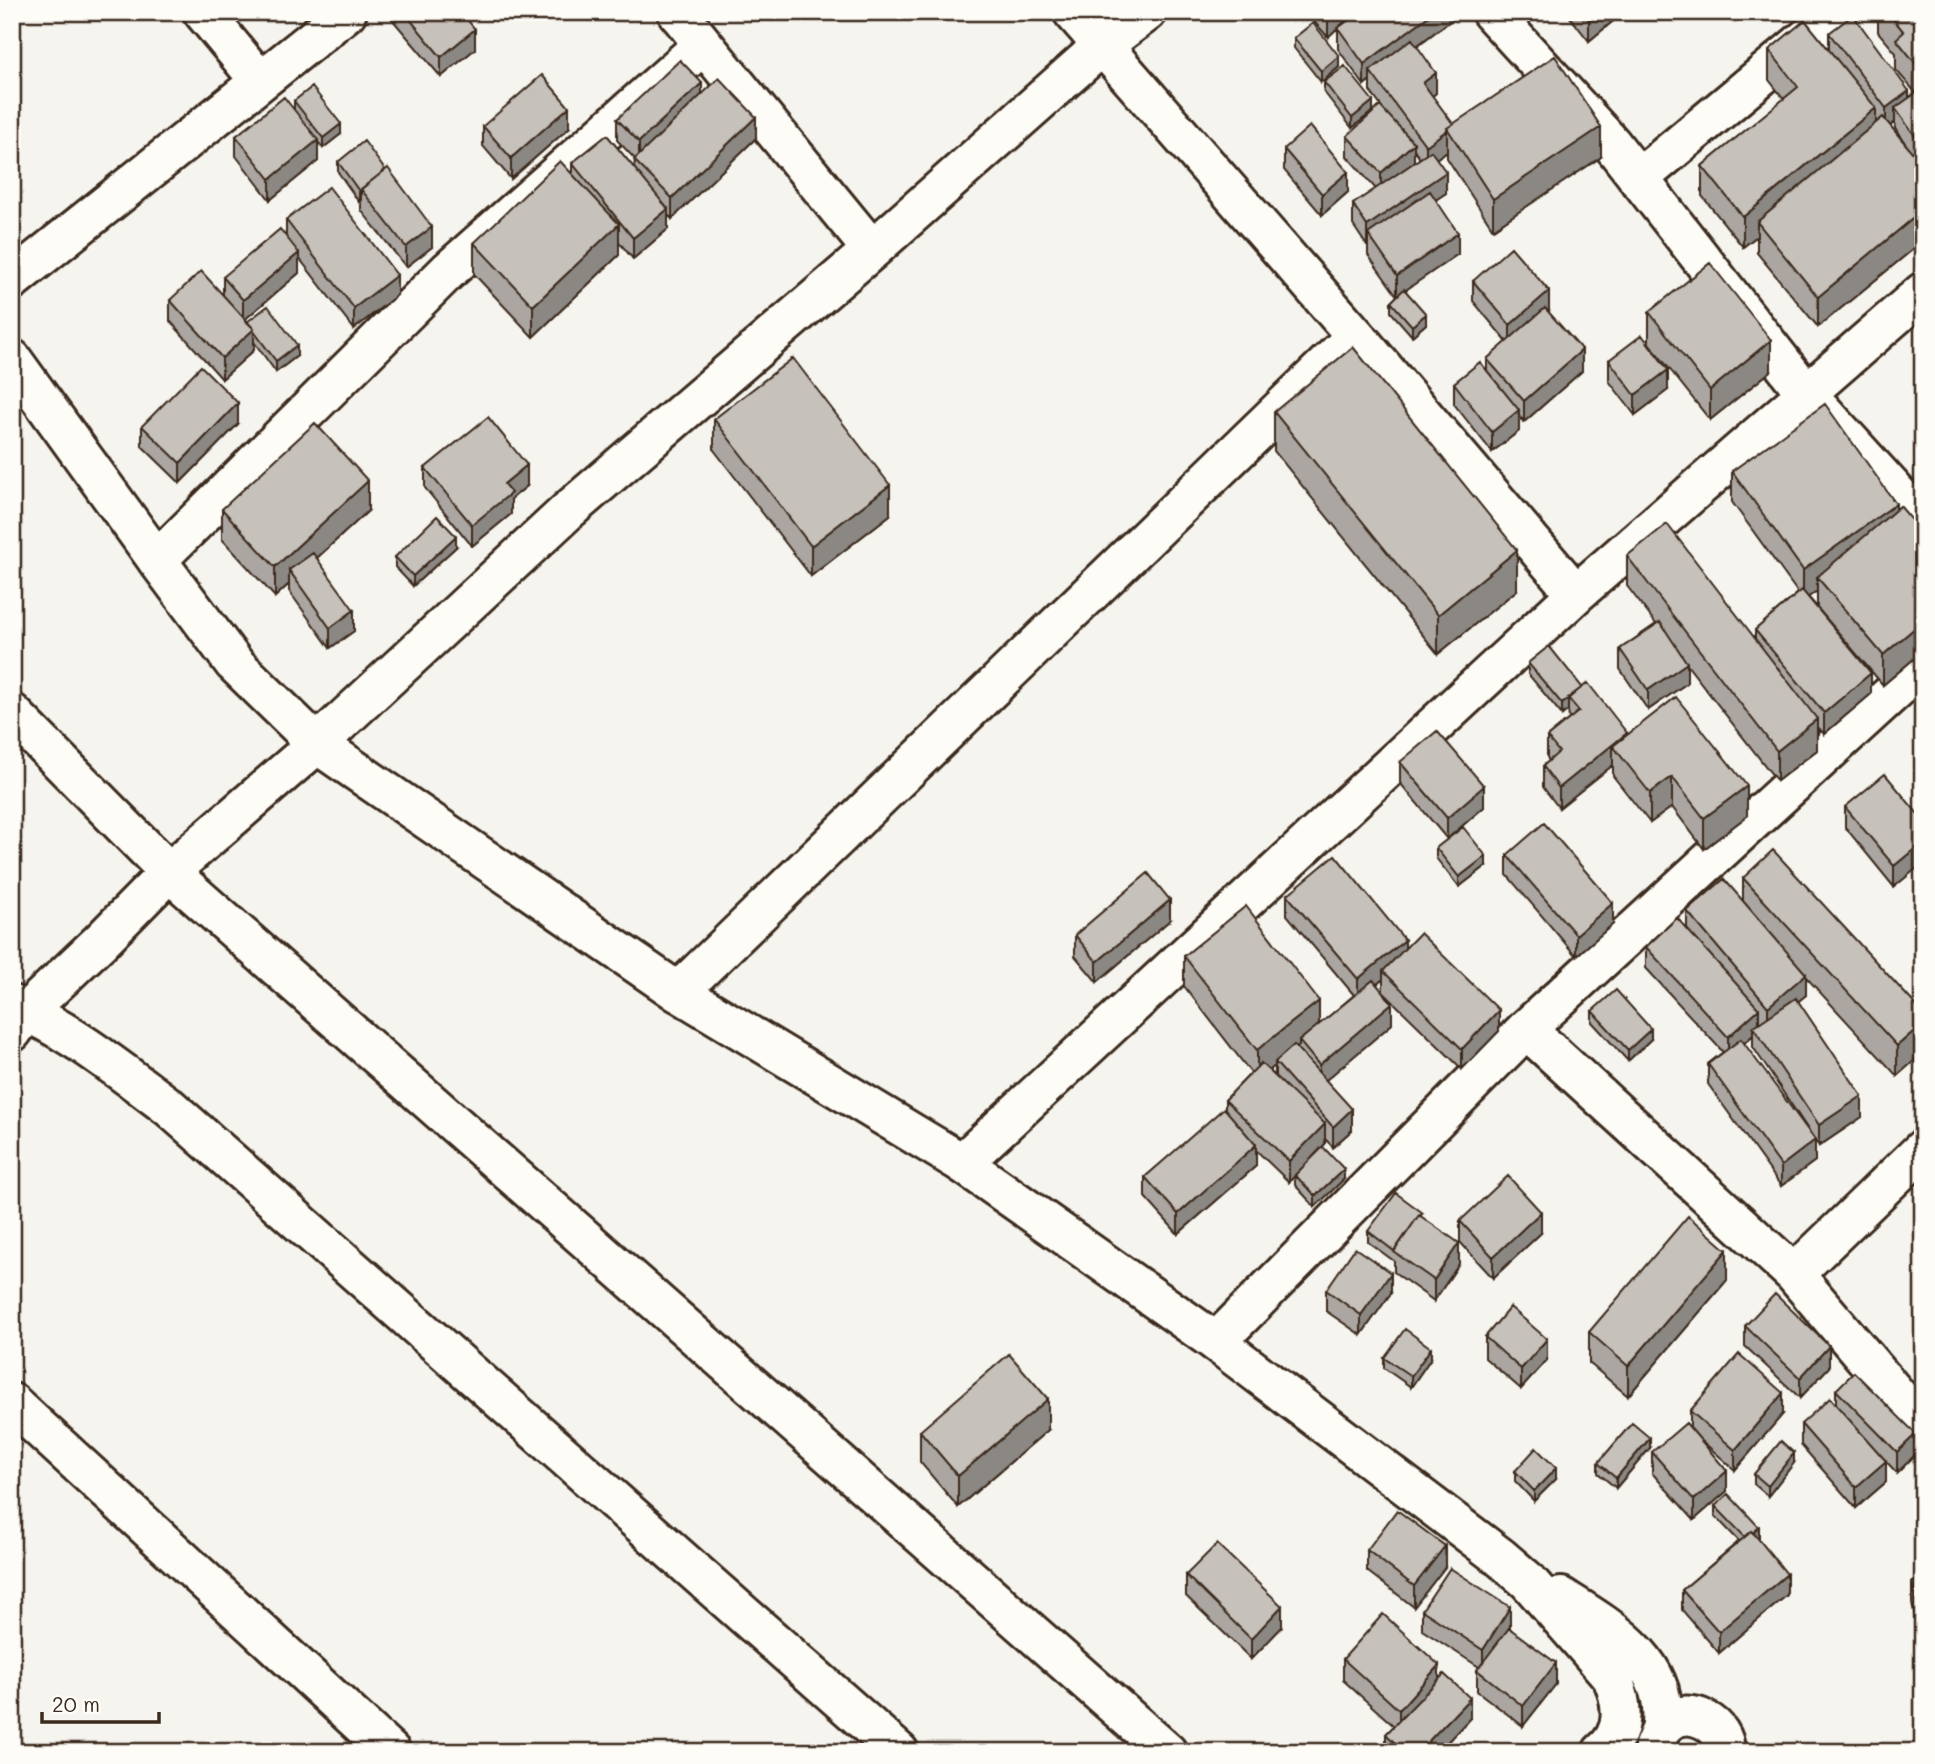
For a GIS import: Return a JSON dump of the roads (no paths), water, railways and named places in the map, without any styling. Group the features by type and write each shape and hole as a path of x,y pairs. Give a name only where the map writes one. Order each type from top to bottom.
{"street":[{"path":"204,12 260,81"},
{"path":"12,281 347,12"},
{"path":"677,12 872,250"},
{"path":"1073,12 1356,336 1576,594"},
{"path":"899,1752 169,1107 97,1052 17,1016 100,942 169,872 317,744 570,509 872,250 1103,45 1147,12"},
{"path":"1490,12 1611,143 1806,393 1923,522"},
{"path":"1638,179 1838,12"},
{"path":"157,560 448,271 703,45"},
{"path":"962,1163 1576,594 1923,292"},
{"path":"678,992 1356,336"},
{"path":"12,359 234,663 317,744 678,992 962,1163 1216,1342 1500,1557 1528,1581 1612,1677 1620,1695 1620,1725 1613,1739 1601,1752"},
{"path":"1216,1342 1526,1029 1923,665"},
{"path":"12,713 169,872 1167,1752"},
{"path":"1526,1029 1794,1274 1923,1426"},
{"path":"1794,1274 1923,1149"},
{"path":"12,1403 391,1752"},
{"path":"1528,1581 1601,1623 1629,1645 1650,1669 1660,1691 1663,1706 1655,1745"},
{"path":"1655,1745 1670,1721 1683,1717 1699,1717 1711,1723 1720,1733 1725,1752"}]}
